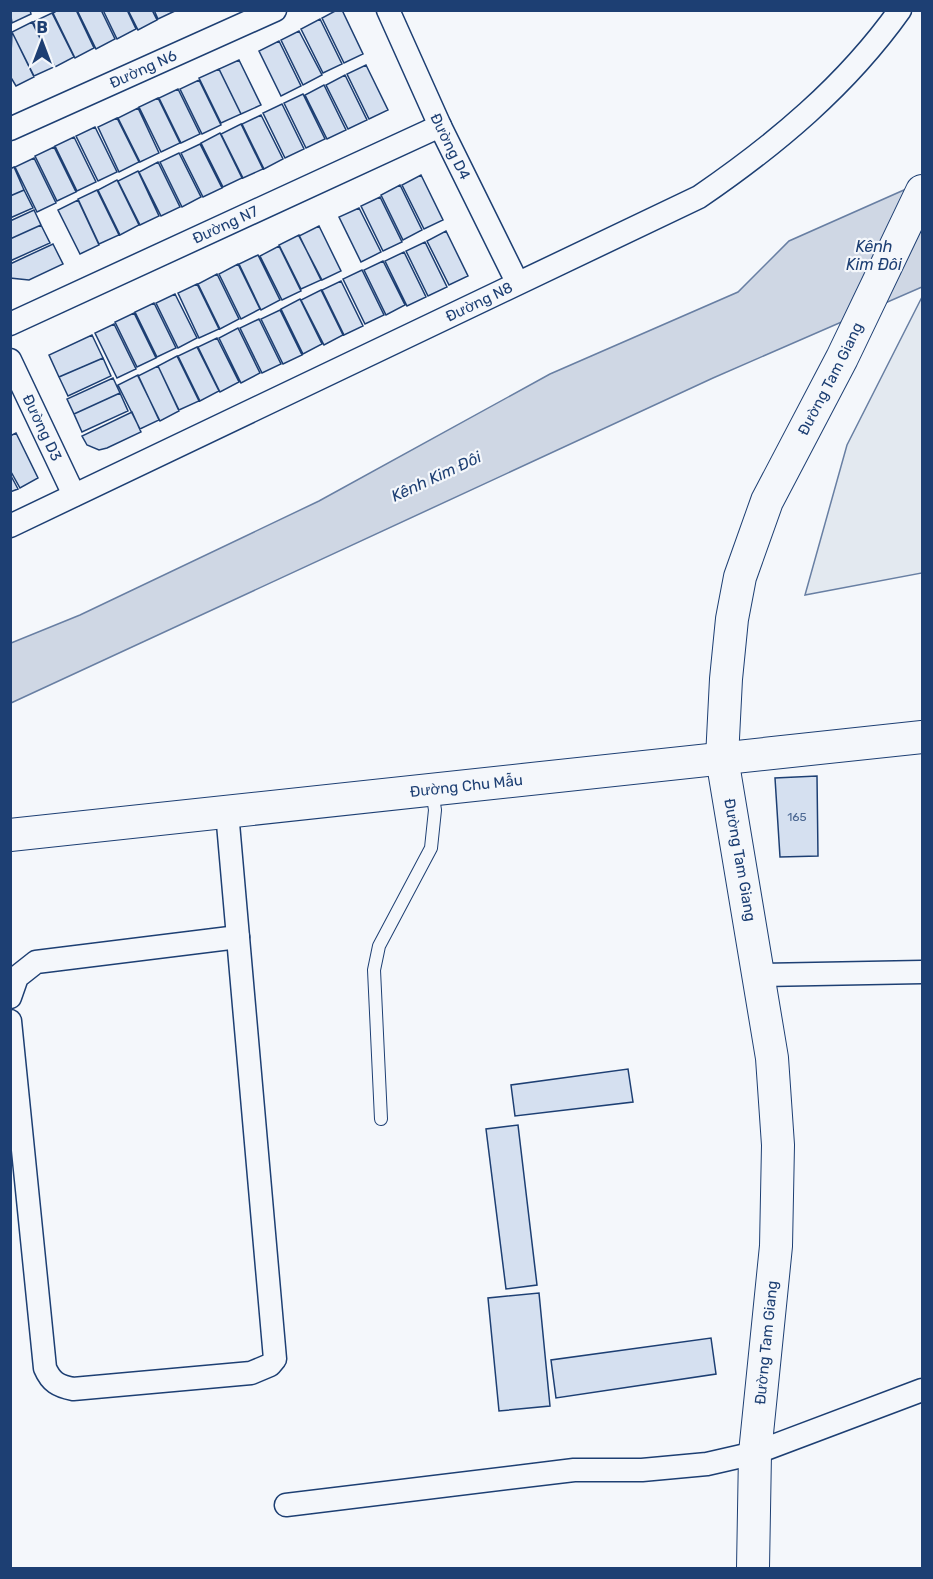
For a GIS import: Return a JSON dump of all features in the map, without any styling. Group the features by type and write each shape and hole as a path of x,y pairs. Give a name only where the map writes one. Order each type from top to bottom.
{"main road":[{"name":"Đường Tam Giang","path":"753,1569 755,1453 776,1246 778,1145 772,1058 722,758 726,679 740,577 767,501 842,358 922,191"},
{"name":"Đường Chu Mẫu","path":"10,835 922,737"}],"street":[{"name":"Đường N6","path":"10,129 275,10"},
{"name":"Đường D4","path":"388,10 440,126 517,282"},
{"name":"Đường N8","path":"10,526 699,197 748,163 851,71 900,10"},
{"name":"Đường N7","path":"10,324 440,126"},
{"name":"Đường D3","path":"10,360 74,495"},
{"path":"10,1021 45,1368 50,1378 60,1387 73,1389 251,1373 270,1365 275,1359 227,812"},
{"path":"10,996 17,976 36,962 238,937"},
{"path":"759,975 922,972"},
{"path":"286,1505 574,1470 642,1470 707,1464 755,1453 922,1390"}],"lane":[{"path":"381,1119 374,970 379,946 431,848 435,810 432,789"}],"shaded area":[{"path":"922,297 922,573 805,595 847,445"}],"water":[{"name":"Kênh Kim Đôi","path":"922,182 922,287 713,378 11,703 11,643 80,615 319,501 550,374 738,292 789,241"}],"building":[{"path":"10,10 30,10 31,14 12,23"},
{"path":"58,10 76,10 94,48 75,58 53,13"},
{"path":"77,10 101,10 115,39 96,49"},
{"path":"103,10 127,10 136,29 117,39"},
{"path":"128,10 152,10 157,20 138,30"},
{"path":"154,10 177,10 158,19"},
{"path":"337,10 342,10 363,54 344,63 322,18"},
{"path":"52,13 74,57 55,67 33,22"},
{"path":"320,19 342,64 323,73 301,29"},
{"path":"32,22 54,67 34,76 12,32"},
{"path":"299,31 322,75 303,85 281,40"},
{"path":"12,32 34,77 16,86 10,76"},
{"path":"279,41 301,86 281,96 259,51"},
{"path":"239,60 261,105 241,114 219,69"},
{"path":"366,65 388,110 369,119 347,74"},
{"path":"219,69 241,114 221,123 199,78"},
{"path":"345,75 367,120 348,129 326,85"},
{"path":"199,80 221,125 202,134 180,89"},
{"path":"324,85 346,130 327,139 305,95"},
{"path":"178,89 200,134 181,143 159,98"},
{"path":"303,94 325,139 306,148 284,103"},
{"path":"158,98 180,143 161,152 139,107"},
{"path":"282,104 304,149 285,158 263,113"},
{"path":"138,108 159,153 140,162 118,118"},
{"path":"261,115 283,159 264,169 242,124"},
{"path":"117,118 139,162 119,172 98,127"},
{"path":"241,124 263,169 243,178 221,134"},
{"path":"95,127 117,172 98,181 76,136"},
{"path":"220,133 242,178 223,187 201,143"},
{"path":"74,137 96,182 77,191 55,146"},
{"path":"200,144 222,188 203,197 181,153"},
{"path":"54,147 76,192 57,201 35,156"},
{"path":"179,153 201,197 182,207 160,162"},
{"path":"34,158 56,203 37,212 15,167"},
{"path":"158,162 180,207 161,216 139,172"},
{"path":"14,167 24,190 10,196 10,169"},
{"path":"138,171 159,216 140,225 118,181"},
{"path":"421,175 443,220 424,229 402,185"},
{"path":"117,180 139,225 120,235 98,190"},
{"path":"400,185 422,230 403,240 381,195"},
{"path":"24,190 33,208 10,218 10,196"},
{"path":"97,190 119,235 99,244 78,199"},
{"path":"380,197 402,242 383,251 361,206"},
{"path":"78,200 99,245 80,254 58,210"},
{"path":"359,208 381,252 361,262 339,217"},
{"path":"34,210 41,225 10,239 10,221"},
{"path":"41,225 50,243 10,261 10,239"},
{"path":"319,226 341,271 322,280 299,236"},
{"path":"446,231 468,276 449,285 427,241"},
{"path":"299,235 321,280 301,289 279,245"},
{"path":"425,242 447,287 428,296 406,251"},
{"path":"53,244 63,264 29,280 10,278 10,264"},
{"path":"279,246 301,291 282,300 260,256"},
{"path":"404,252 426,297 407,306 385,261"},
{"path":"258,255 280,300 261,310 239,264"},
{"path":"383,261 405,305 386,315 364,270"},
{"path":"238,264 260,309 241,319 219,274"},
{"path":"362,270 384,315 365,324 343,279"},
{"path":"217,274 239,319 220,329 198,284"},
{"path":"341,281 363,326 344,335 322,290"},
{"path":"197,284 219,329 199,338 178,293"},
{"path":"321,290 343,335 324,345 301,300"},
{"path":"175,294 197,338 178,348 156,303"},
{"path":"300,299 322,344 303,354 281,309"},
{"path":"154,303 176,348 157,357 135,312"},
{"path":"280,310 302,355 283,364 261,319"},
{"path":"134,313 156,358 137,367 115,322"},
{"path":"259,319 281,364 262,373 240,328"},
{"path":"114,324 136,369 117,378 95,333"},
{"path":"238,328 260,373 241,383 219,338"},
{"path":"92,335 103,358 59,377 49,355"},
{"path":"217,338 239,382 220,392 198,347"},
{"path":"197,347 219,391 200,401 178,356"},
{"path":"177,356 199,401 179,410 158,366"},
{"path":"103,358 111,376 68,396 59,377"},
{"path":"158,366 179,411 160,421 138,376"},
{"path":"138,375 159,420 140,429 118,385"},
{"path":"113,378 120,393 74,414 67,399"},
{"path":"120,393 128,411 82,432 74,414"},
{"path":"132,412 141,432 99,450 87,445 82,436"},
{"path":"16,433 38,478 20,488 10,470 10,436"},
{"path":"10,474 18,489 10,492"},
{"path":"817,776 818,856 780,857 775,778"},
{"path":"628,1069 633,1102 515,1116 511,1085"},
{"path":"518,1125 537,1285 506,1289 486,1129"},
{"path":"539,1293 550,1406 499,1411 488,1298"},
{"path":"711,1338 716,1374 556,1398 551,1360"}]}
